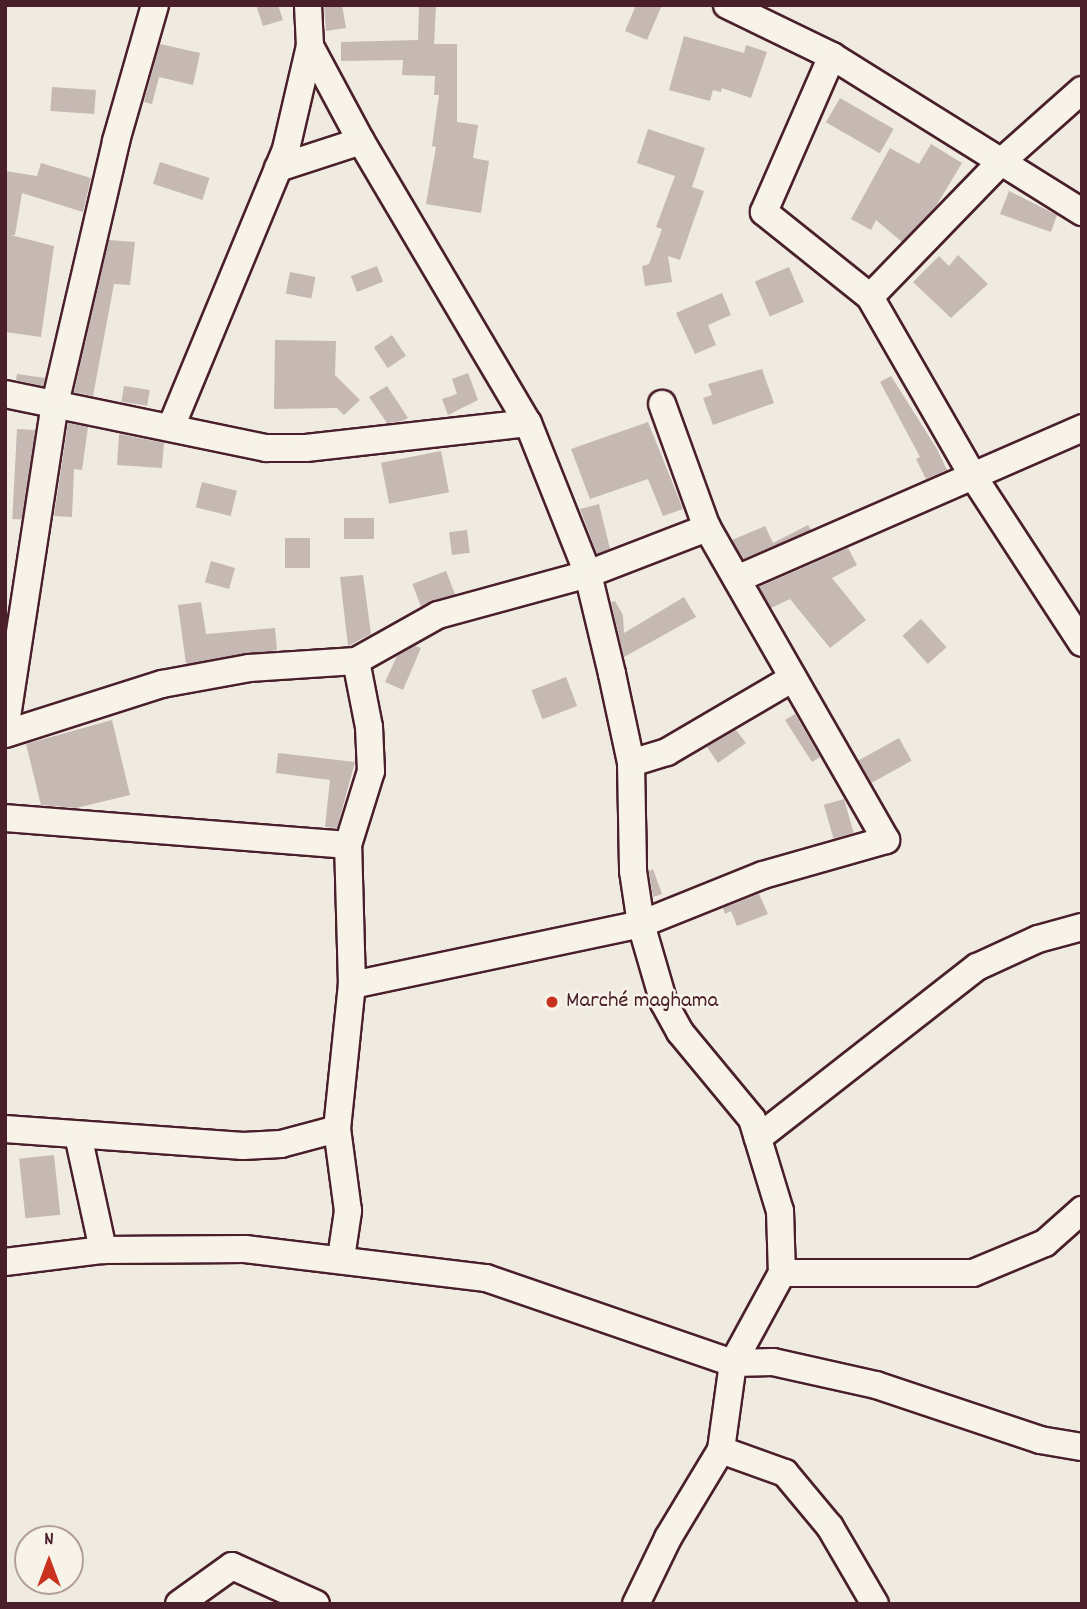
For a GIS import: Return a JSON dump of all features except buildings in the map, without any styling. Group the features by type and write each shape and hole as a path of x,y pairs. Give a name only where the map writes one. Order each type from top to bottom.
{"street":[{"path":"155,5 116,141 55,404 14,627 5,732 162,684 249,668 356,661 438,615 587,574 707,528"},
{"path":"171,427 278,168 301,99 310,46 308,5"},
{"path":"727,5 832,56 1082,212"},
{"path":"310,46 361,141 528,423 587,574 631,763 633,871 641,924 664,1003 680,1032 752,1119 780,1211 782,1273 733,1363 721,1450 668,1538 636,1604"},
{"path":"832,56 764,212 870,298 973,476 1082,643"},
{"path":"870,298 1002,161 1082,90"},
{"path":"278,168 361,141"},
{"path":"5,394 266,448 306,448 528,423"},
{"path":"352,985 641,924 763,875 886,840 707,528 662,404"},
{"path":"737,579 1082,428"},
{"path":"341,1258 348,1211 337,1129 352,985 348,845 371,771 369,727 356,661"},
{"path":"631,763 667,752 793,678"},
{"path":"5,818 348,845"},
{"path":"758,1138 977,967 1038,939 1082,927"},
{"path":"5,1129 243,1146 281,1144 337,1129"},
{"path":"78,1135 103,1250"},
{"path":"782,1273 974,1273 1045,1243 1082,1210"},
{"path":"5,1262 103,1250 245,1249 341,1258 486,1279 733,1363 773,1362 863,1382 1040,1440 1082,1447"},
{"path":"721,1450 785,1473 830,1527 875,1604"},
{"path":"179,1604 232,1566 316,1604"}],"place":[{"name":"Marché maghama","path":"552,1002"}]}
